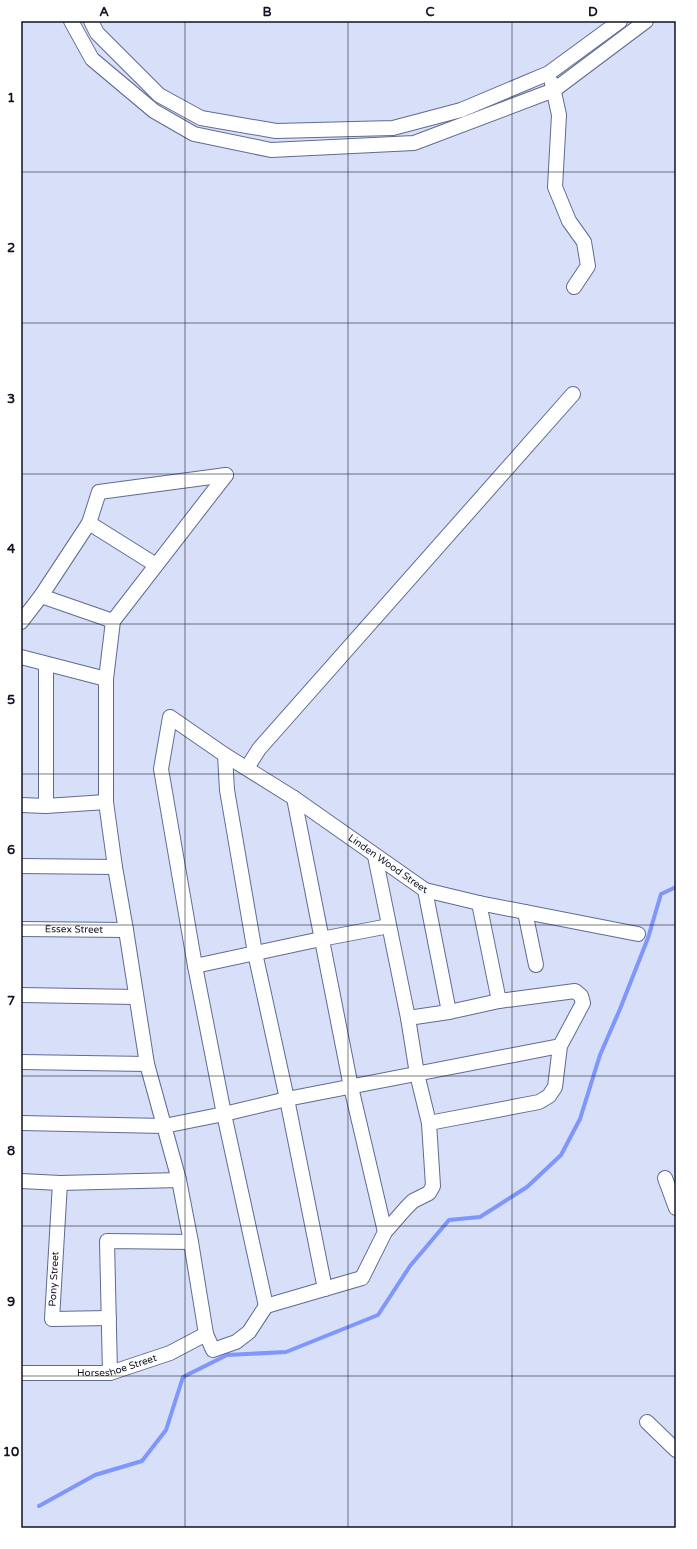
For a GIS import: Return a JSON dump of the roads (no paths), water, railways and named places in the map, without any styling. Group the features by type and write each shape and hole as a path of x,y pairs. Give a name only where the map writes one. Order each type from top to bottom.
{"street":[{"path":"71,21 92,59 154,111 194,134 271,150 414,143 554,90 646,21"},
{"path":"91,21 97,33 159,95 201,118 276,131 393,128 461,110 549,72 620,21"},
{"path":"549,72 559,114 555,187 569,220 584,242 588,266 574,287"},
{"path":"194,134 201,118"},
{"path":"247,768 259,749 573,394"},
{"path":"21,622 41,596 89,523 99,492 226,475 113,621 106,679 106,802 115,867 147,1064 179,1180 206,1334 213,1350 236,1342 249,1332 266,1306 362,1278 385,1232 406,1208 414,1201 429,1193 433,1186 429,1123 417,1074 408,1018 374,856"},
{"path":"89,523 156,565"},
{"path":"41,596 113,621"},
{"path":"21,657 106,679"},
{"path":"46,664 46,806"},
{"name":"Linden Wood Street","path":"195,966 161,768 170,717 294,798 374,856 425,890 479,904 638,934"},
{"path":"225,754 227,790 255,953 287,1099 325,1289"},
{"path":"294,798 350,1087 385,1232"},
{"path":"21,805 46,806 106,802"},
{"path":"21,866 115,867"},
{"path":"425,890 449,1012"},
{"path":"479,904 499,1001"},
{"path":"525,912 536,965"},
{"path":"266,1306 224,1114 195,966 389,926"},
{"name":"Essex Street","path":"21,929 126,930"},
{"path":"408,1018 449,1012 499,1001 575,991 581,996 583,1003 560,1046 554,1087 549,1096 539,1102 429,1123"},
{"path":"21,995 136,997"},
{"path":"21,1123 164,1126 287,1099 560,1046"},
{"path":"21,1062 147,1064"},
{"path":"665,1178 676,1208"},
{"path":"21,1181 60,1182 179,1180"},
{"name":"Pony Street","path":"60,1182 52,1319 109,1318"},
{"path":"110,1373 107,1241 191,1242"},
{"name":"Horseshoe Street","path":"21,1373 110,1373 170,1353 206,1334"},
{"path":"647,1422 676,1450"}],"waterway":[{"path":"39,1506 95,1475 142,1461 166,1430 183,1377 227,1355 286,1352 378,1315 410,1266 449,1220 480,1217 527,1187 561,1155 580,1119 600,1055 648,938 661,894 676,887"}]}
